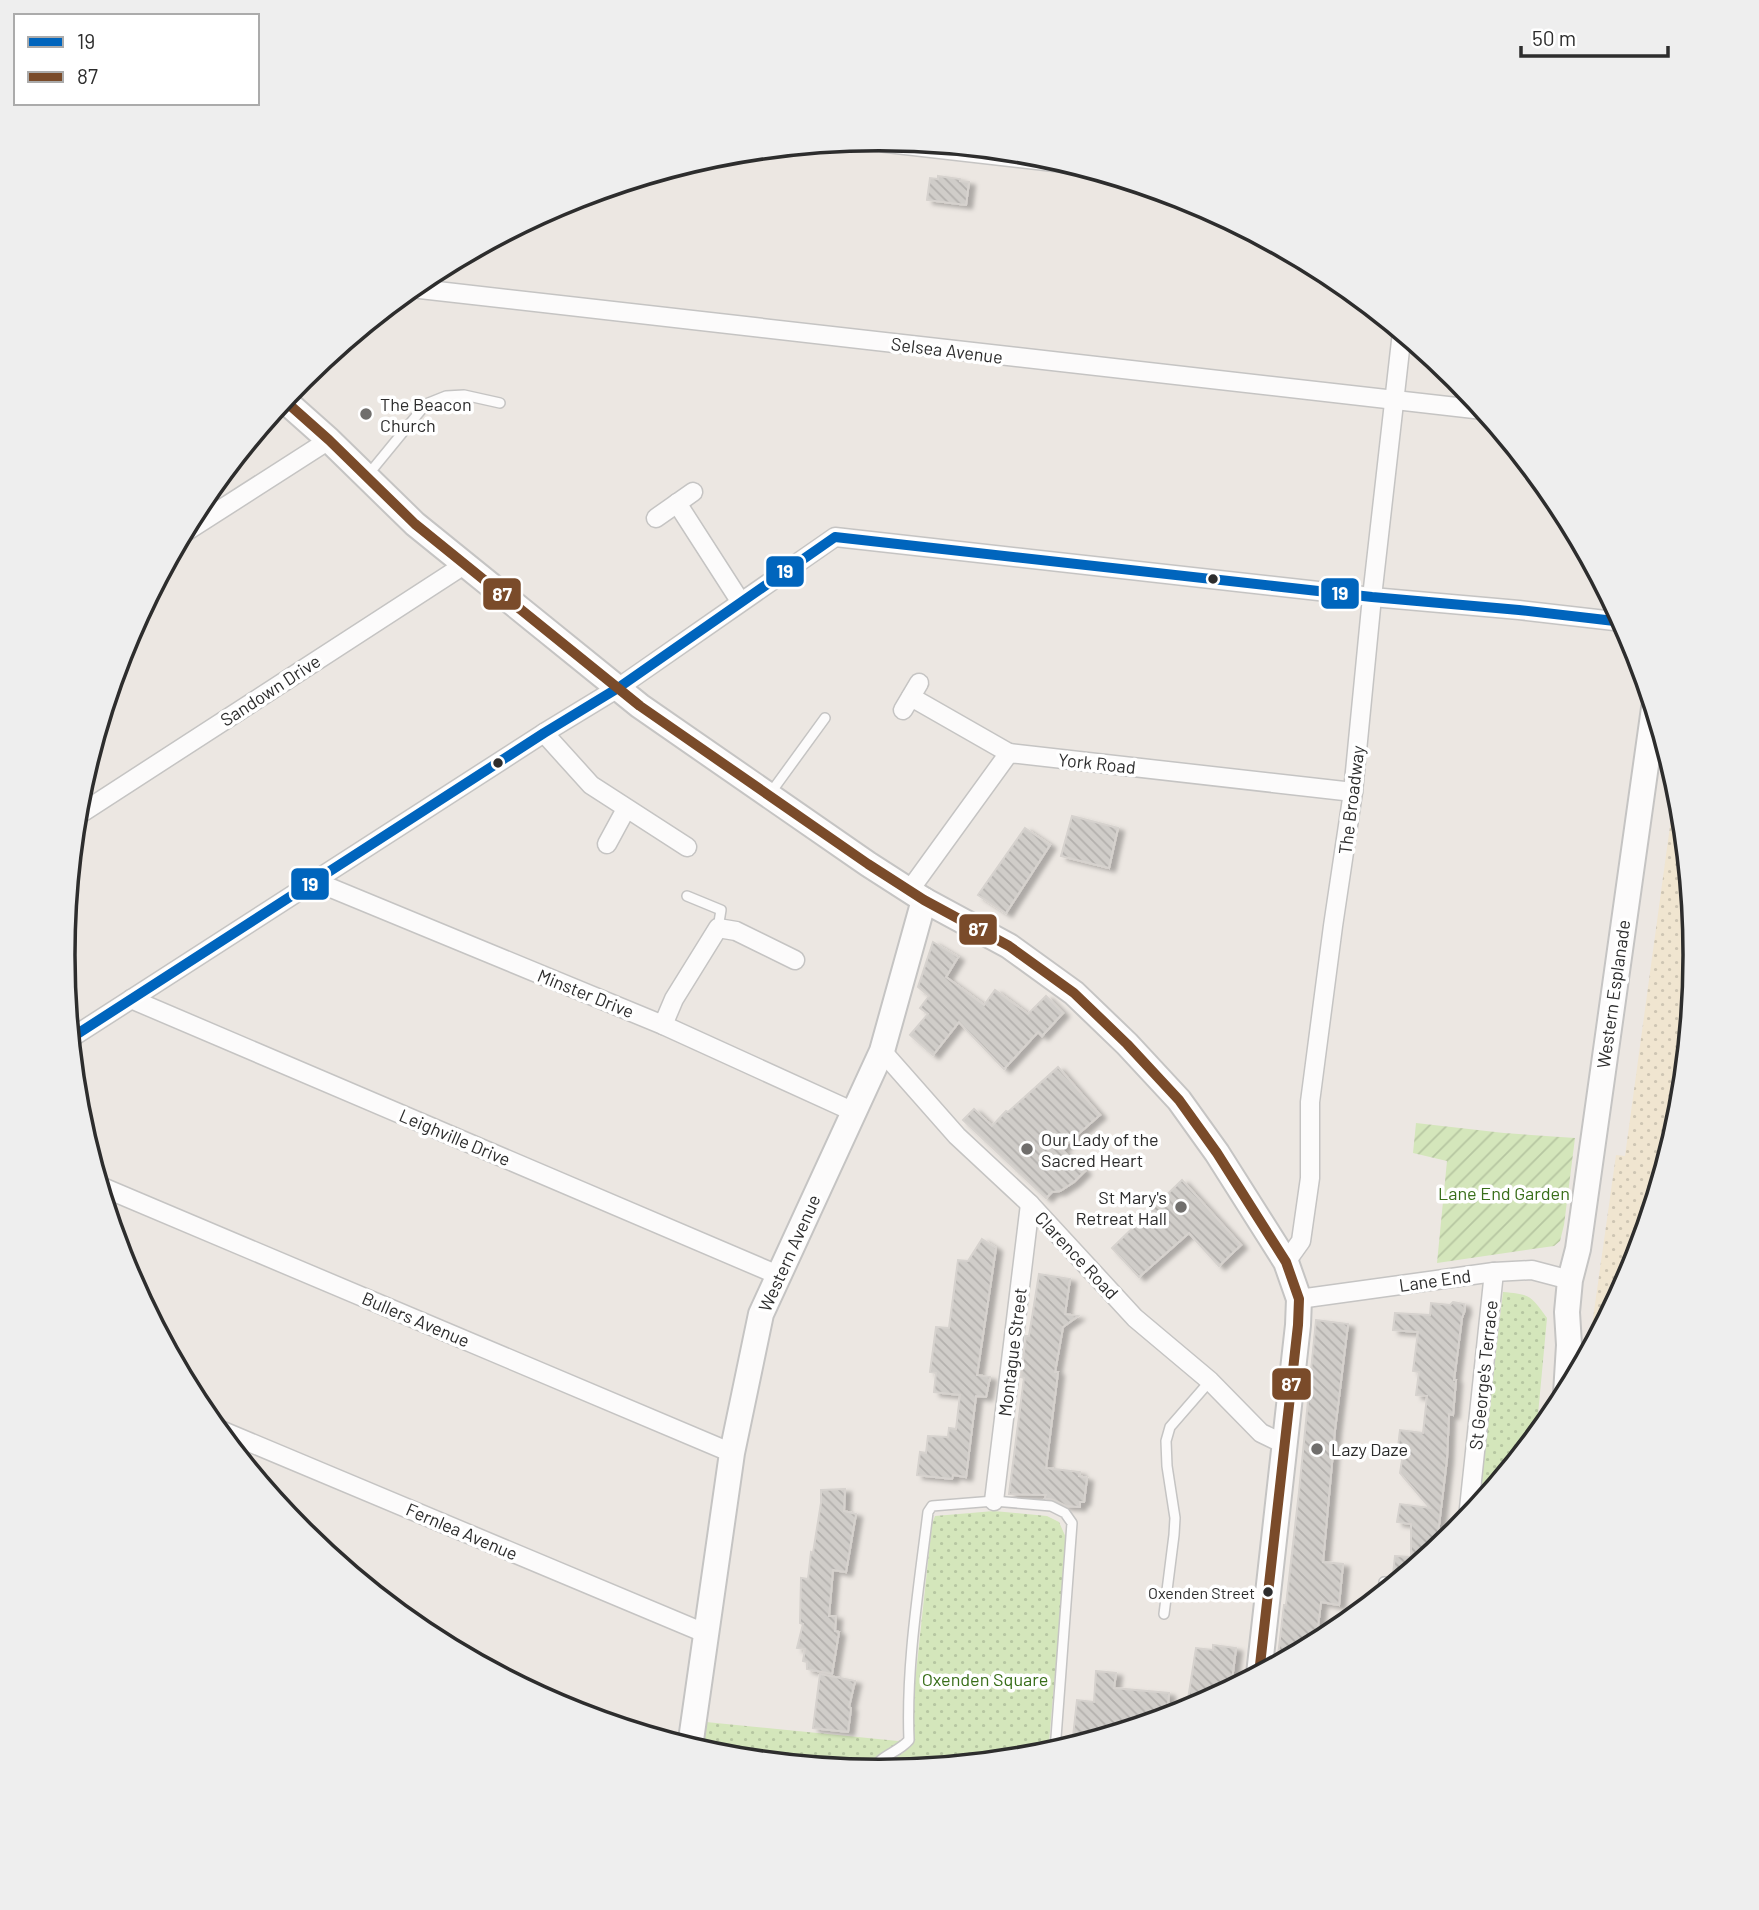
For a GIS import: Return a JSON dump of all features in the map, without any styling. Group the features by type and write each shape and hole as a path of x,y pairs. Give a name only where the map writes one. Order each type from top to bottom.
{"main road":[{"path":"292,407 415,524 640,706 768,796 917,895 1009,946 1074,993 1127,1044 1179,1100 1254,1209 1286,1262 1298,1299 1298,1325 1260,1663"},
{"name":"Western Esplanade","path":"1568,1370 1567,1312 1570,1280 1578,1249 1651,730"},
{"name":"Western Avenue","path":"692,1737 732,1453 761,1314 882,1051 917,895"}],"street":[{"name":"Selsea Avenue","path":"428,290 1469,409"},
{"name":"The Broadway","path":"1286,1262 1301,1241 1310,1178 1310,1102 1353,792 1401,343"},
{"path":"203,521 329,440"},
{"path":"656,518 693,492"},
{"path":"677,503 740,601"},
{"path":"79,1033 618,688 835,537 1372,597 1611,621"},
{"name":"Sandown Drive","path":"89,808 464,565"},
{"path":"911,697 1009,753 959,822 917,895"},
{"path":"544,733 591,786 687,847"},
{"name":"York Road","path":"1009,753 1353,792"},
{"path":"607,844 626,809"},
{"name":"Minster Drive","path":"314,881 663,1025 854,1112"},
{"path":"663,1025 674,999 718,928 736,931 795,960"},
{"name":"Leighville Drive","path":"131,999 778,1275"},
{"name":"Clarence Road","path":"882,1051 957,1136 1030,1204 1135,1318 1210,1381 1261,1433 1284,1444"},
{"name":"Bullers Avenue","path":"111,1191 732,1453"},
{"name":"Montague Street","path":"994,1501 1030,1204"},
{"name":"Lane End","path":"1298,1299 1494,1272 1532,1270 1570,1280"},
{"name":"St George's Terrace","path":"1470,1500 1494,1272"},
{"name":"Fernlea Avenue","path":"235,1436 707,1634"}],"lane":[{"path":"367,477 426,404 446,396 464,395 499,403"},
{"path":"768,796 825,718"},
{"path":"687,896 721,911 718,928"},
{"path":"1164,1614 1175,1518 1166,1441 1170,1427 1210,1381"},
{"path":"882,1759 909,1740 909,1682 928,1512 932,1506 941,1504 994,1501 1051,1506 1065,1513 1072,1522 1056,1739"}],"green space":[{"name":"Lane End Garden","path":"1416,1123 1575,1138 1560,1241 1554,1246 1437,1263 1447,1161 1413,1153"},
{"path":"1503,1292 1519,1294 1529,1297 1547,1318 1538,1417 1518,1445 1480,1489"},
{"name":"Oxenden Square","path":"994,1511 1047,1516 1059,1522 1067,1540 1049,1741 932,1758 880,1759 821,1757 703,1739 706,1722 898,1741 909,1738 935,1516"}],"sand":[{"path":"1671,817 1682,902 1684,955 1677,1060 1668,1112 1641,1214 1623,1263 1592,1328 1616,1155 1625,1156"}],"building":[{"path":"938,176 969,182 966,205 927,200 930,178 938,179"},
{"path":"1072,816 1118,828 1109,868 1061,856"},
{"path":"1025,828 1050,845 1006,913 978,895"},
{"path":"933,942 958,957 946,977 984,1005 995,990 1028,1014 1046,996 1063,1013 1042,1036 1038,1032 1004,1069 959,1022 933,1055 910,1035 928,1014 920,1008 929,996 918,987"},
{"path":"1058,1067 1100,1115 1061,1149 1085,1171 1074,1182 1060,1191 1052,1192 1046,1198 963,1120 974,1109 992,1126"},
{"name":"St Mary's Retreat Hall","path":"1182,1180 1241,1245 1219,1266 1189,1233 1139,1277 1112,1248"},
{"path":"982,1239 996,1248 977,1375 990,1377 986,1397 976,1396 966,1477 953,1475 952,1479 917,1475 920,1452 926,1453 928,1436 948,1437 949,1428 956,1429 960,1395 934,1392 936,1373 930,1372 936,1327 949,1328 958,1260 968,1261"},
{"path":"1039,1274 1070,1279 1065,1314 1078,1316 1063,1327 1055,1372 1058,1372 1046,1468 1080,1472 1079,1476 1087,1478 1084,1502 1080,1502 1080,1507 1066,1506 1045,1498 1046,1495 1009,1494 1024,1378 1021,1377 1026,1336 1029,1336"},
{"path":"1453,1302 1464,1304 1465,1310 1454,1380 1453,1415 1449,1414 1447,1459 1438,1533 1393,1574 1395,1556 1411,1557 1411,1524 1397,1522 1400,1504 1430,1508 1400,1473 1404,1448 1398,1447 1400,1430 1423,1433 1427,1396 1416,1395 1419,1372 1413,1371 1418,1332 1393,1330 1395,1313 1430,1315 1431,1303 1450,1305"},
{"path":"1316,1320 1348,1324 1323,1562 1343,1564 1339,1605 1321,1602 1318,1629 1278,1654 1299,1492"},
{"path":"845,1489 844,1511 856,1514 846,1572 833,1570 829,1616 836,1616 835,1631 839,1632 832,1674 807,1669 807,1662 803,1661 805,1649 797,1648 803,1624 800,1623 801,1578 808,1579 821,1490"},
{"path":"1213,1645 1236,1648 1232,1677 1188,1697 1196,1648 1213,1650"},
{"path":"1096,1671 1116,1673 1114,1688 1169,1693 1168,1705 1073,1735 1077,1700 1094,1702"},
{"path":"820,1674 855,1681 849,1707 848,1732 813,1728"}],"transit line":[{"name":"87","path":"292,407 415,524 640,706 868,864 924,900 1009,946 1074,993 1127,1044 1179,1100 1217,1153 1286,1262 1299,1299 1260,1663"},
{"name":"19","path":"79,1033 618,688 835,537 1372,597 1611,621"}],"place":[{"name":"The Beacon Church","path":"366,414"},
{"name":"Our Lady of the Sacred Heart","path":"1027,1149"},
{"name":"St Mary's Retreat Hall","path":"1181,1207"},
{"name":"Lazy Daze","path":"1317,1449"},
{"name":"Oxenden Street","path":"1268,1592"}]}
